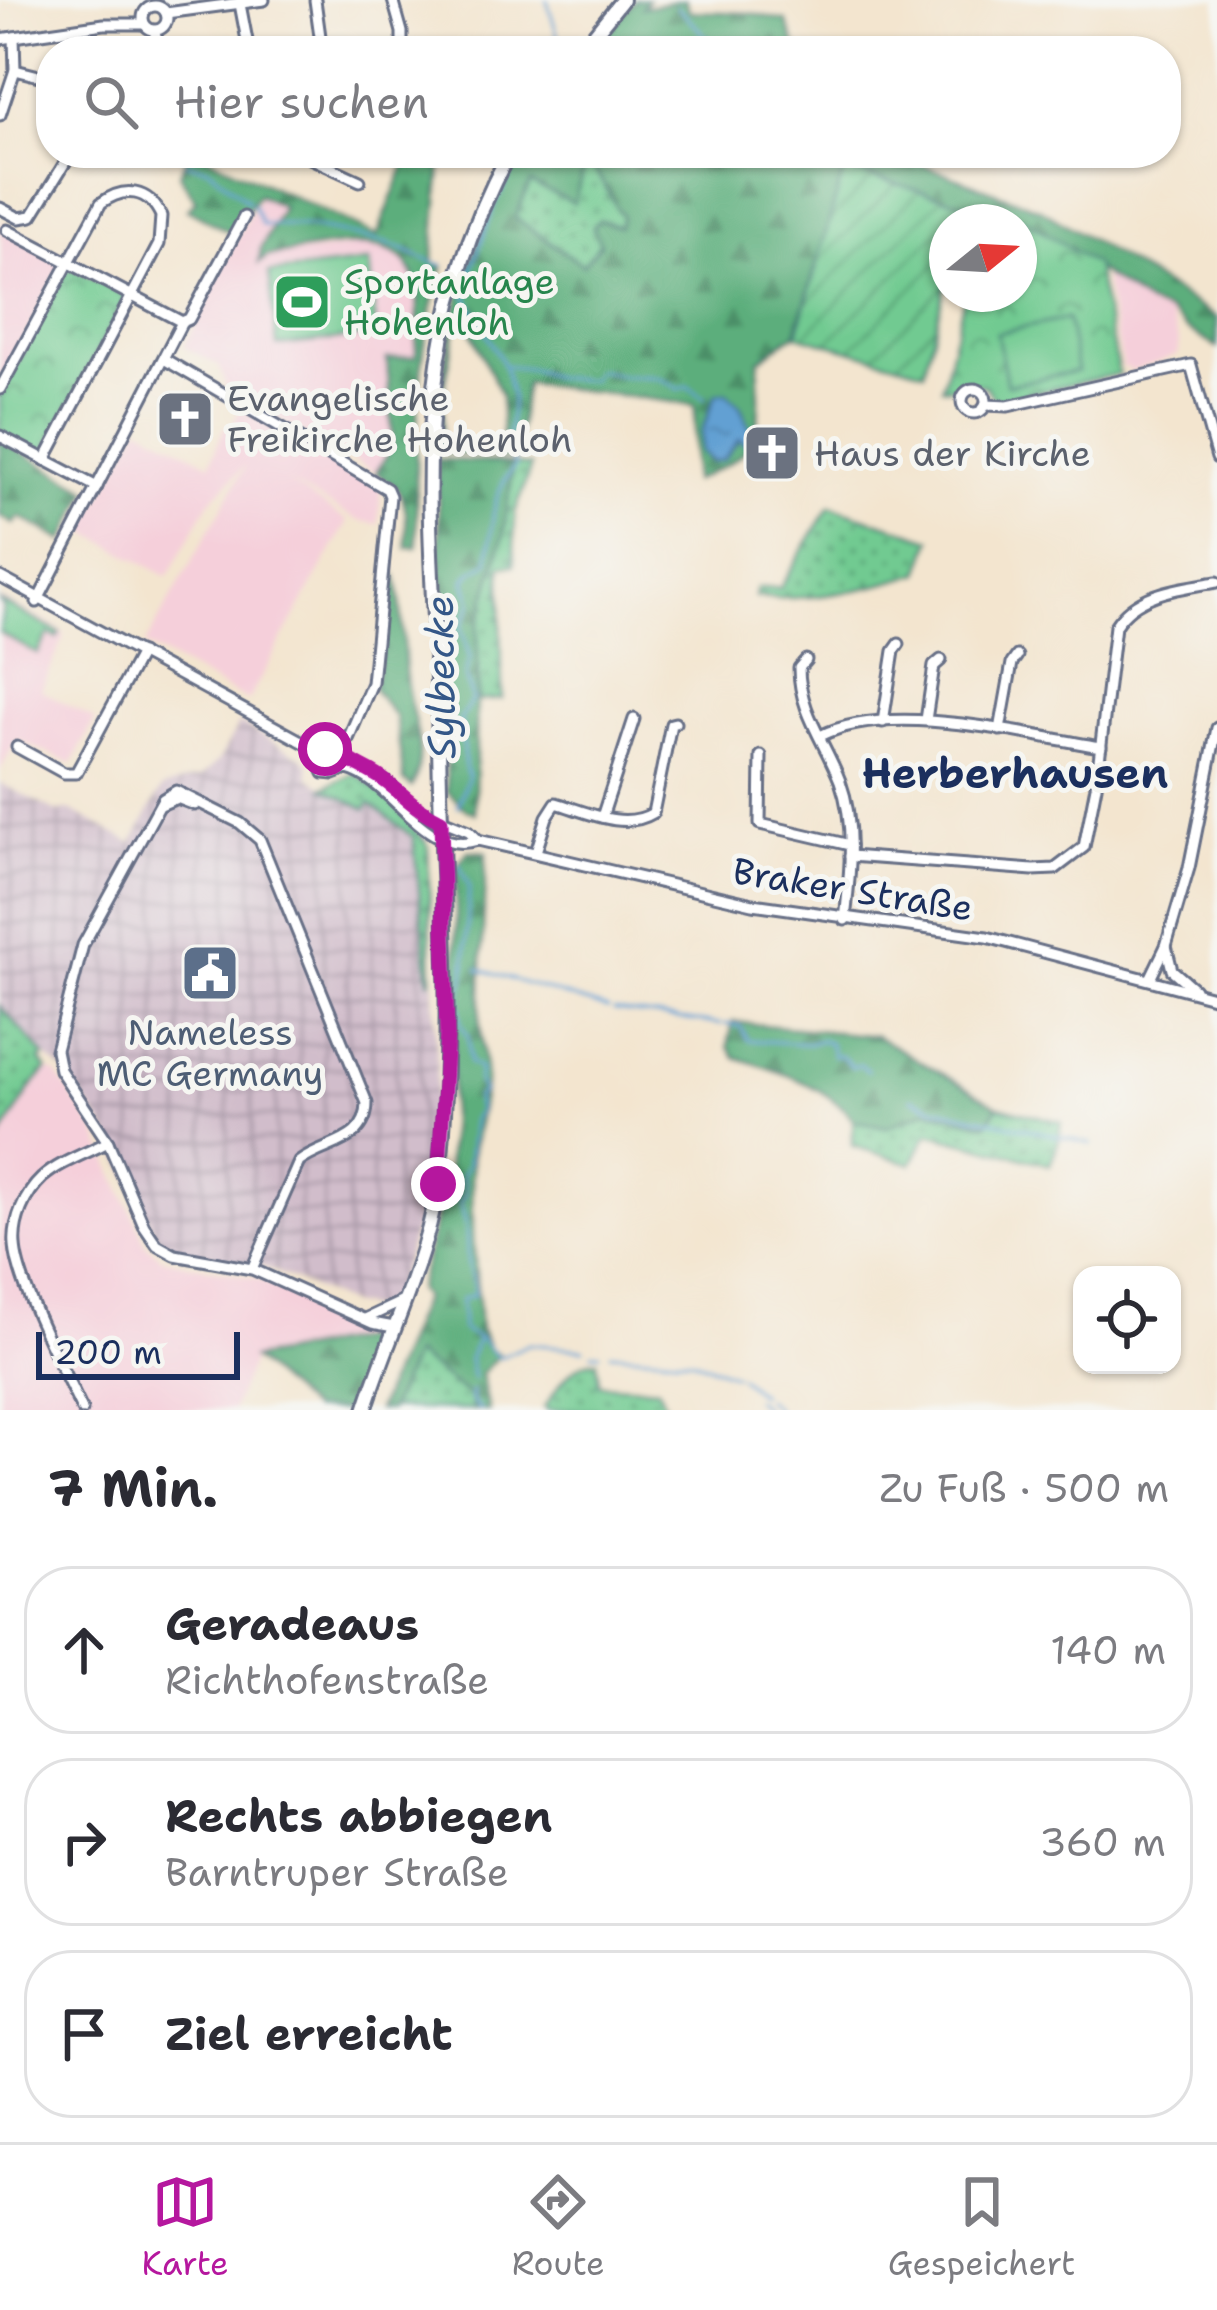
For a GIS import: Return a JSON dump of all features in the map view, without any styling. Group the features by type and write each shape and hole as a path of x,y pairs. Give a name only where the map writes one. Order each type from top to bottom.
{"main road":[{"path":"593,36 622,0"},
{"path":"365,1410 424,1239 440,1167 447,1034 429,504 433,389 443,323 463,254 502,168"}],"street":[{"path":"0,39 264,0"},
{"path":"315,0 320,36"},
{"path":"393,0 402,36"},
{"path":"240,4 246,36"},
{"path":"0,115 15,70 14,37"},
{"path":"15,70 36,75"},
{"path":"0,208 23,218 38,211 62,168"},
{"path":"334,168 360,181"},
{"path":"0,388 104,200 126,191 142,194 159,209 163,228 45,460"},
{"path":"38,600 182,322 189,319 244,218"},
{"path":"7,230 182,322"},
{"path":"164,358 387,489 391,496 371,679 343,760 334,774 324,772 324,752 371,679"},
{"path":"986,405 1008,406 1191,365 1217,458"},
{"path":"0,436 97,488"},
{"path":"0,580 343,760 442,839"},
{"path":"761,756 760,824 850,850 1055,869 1084,847 1101,747 1111,640 1121,615 1154,596 1217,582"},
{"path":"884,722 899,644"},
{"path":"17,747 64,773 76,772 140,656"},
{"path":"1000,730 1016,656"},
{"path":"806,660 800,668 800,695 844,794 850,850 845,920"},
{"path":"926,720 934,665 941,660"},
{"path":"602,817 634,719"},
{"path":"820,736 884,722 926,720 1101,747"},
{"path":"536,852 556,803 636,822 653,813 671,724 675,723"},
{"path":"1153,980 1201,822 1217,728"},
{"name":"Braker Straße","path":"343,760 381,778 417,810 469,831 478,840"},
{"path":"252,1269 299,1162 353,1137 367,1114 359,1081 264,850 240,830 177,798 160,806 82,945 56,1050 60,1070 108,1142 157,1245 175,1255 252,1269 369,1321 380,1333 392,1332"},
{"name":"Braker Straße","path":"442,839 478,840 536,852 753,904 970,934 1217,998"},
{"path":"1153,980 1162,977 1166,946"},
{"path":"1167,961 1183,982 1203,994"},
{"path":"82,1410 20,1270 14,1245 24,1202 44,1176 108,1142"},
{"path":"369,1321 404,1301"}],"shaded area":[{"path":"259,197 283,208 261,248 266,257 379,244 396,251 410,265 417,290 416,357 387,359 393,447 376,473 227,390 219,366 184,347 196,314"},
{"path":"1,222 6,224 3,229 62,263 0,384"},
{"path":"1103,276 1156,310 1168,311 1179,340 1178,355 1130,372 1123,368"},
{"path":"240,409 381,487 378,524 359,521 282,479 348,521 248,701 145,645 246,465 209,502 168,577 83,530 140,426 210,464 225,427 231,429"},
{"path":"0,598 65,636 41,690 95,720 72,764 17,739 0,771"},
{"path":"239,723 303,758 309,765 309,777 324,786 348,775 372,787 428,839 437,1066 431,1161 425,1198 393,1296 375,1309 348,1304 263,1266 190,1254 159,1241 107,1131 65,1072 33,1046 0,1006 0,783 57,812 70,810 132,843 162,788 202,776 219,760"},
{"path":"47,1070 55,1072 96,1132 146,1245 162,1258 260,1280 375,1336 253,1359 232,1410 0,1410 0,1140"}],"green space":[{"path":"635,0 648,0 642,7 685,0 689,11 751,13 786,21 792,36 606,36"},
{"path":"182,168 232,168 377,236 404,168 441,168 433,262 443,268 421,371 417,547 407,547 401,495 376,473 393,446 387,359 416,356 418,298 410,268 397,254 357,245 267,256 259,263 261,248 283,207 258,195 231,233 187,209 196,201 179,174"},
{"path":"512,168 587,168 574,203 530,183 515,218 583,265 600,244 593,227 599,220 619,226 622,216 594,168 931,168 1028,204 964,204 845,170 796,333 759,360 754,436 735,459 693,481 695,405 525,383 515,459 436,452 443,373 471,260","holes":["457,322 468,323 501,396 502,452 441,447 445,384"]},
{"path":"594,168 622,216 619,226 599,220 593,227 600,243 583,265 515,218 530,183"},
{"path":"844,169 967,204 929,204 929,312 939,312 924,371 797,335"},
{"path":"1037,208 1217,318 1217,347 1169,312 1148,305 1037,229"},
{"path":"1037,227 1095,265 1119,374 1002,400 995,400 985,386 942,387 961,312 1037,312"},
{"path":"369,262 377,335 277,346 269,273"},
{"path":"74,269 127,296 45,452 39,454 0,433 0,394 67,270"},
{"path":"1067,319 1077,371 1007,385 997,333"},
{"path":"0,440 89,490 64,541 20,517 14,524 0,516"},
{"path":"437,459 513,464 503,536 478,627 475,813 447,791"},
{"path":"513,464 531,466 515,513 514,565 501,566 502,699 478,701 478,627 503,536"},
{"path":"830,506 932,539 920,573 839,593 755,597 757,588 780,588"},
{"path":"396,575 419,751 412,787 404,781 395,716 373,689 391,611 391,576"},
{"path":"0,601 60,633 57,638 49,634 37,654 0,633"},
{"path":"355,773 389,799 428,845 432,980 413,837 370,803 366,809 323,788"},
{"path":"468,851 486,852 480,1020 486,1080 472,1155 473,1235 480,1329 490,1350 499,1355 481,1374 489,1410 473,1410 469,1396 414,1354 389,1410 377,1410 423,1297 417,1290 447,1178 456,992 456,867"},
{"path":"0,1006 45,1056 40,1060 47,1070 0,1140"},
{"path":"733,1022 876,1036 998,1106 987,1124 927,1110 887,1127 853,1120 815,1088 735,1057 728,1046"},
{"path":"998,1106 1061,1122 1050,1165 928,1133 912,1164 853,1146 853,1120 887,1127 927,1110 987,1124"},
{"path":"375,1336 350,1410 311,1410 252,1359"},
{"path":"413,1354 470,1396 473,1410 390,1408"},
{"path":"597,1360 599,1384 658,1388 667,1410 544,1407 573,1370"}],"water":[{"path":"726,393 740,406 754,437 748,446 739,439 723,460 712,462 701,451 702,431 716,394"}],"waterway":[{"name":"Sylbecke","path":"547,0 558,36"},
{"path":"677,7 706,36"},
{"path":"209,168 248,202"},
{"name":"Sylbecke","path":"458,806 468,776 460,720 472,700 465,675 470,658 461,627 472,603 465,581 488,563 496,500 515,466 508,437 512,398 504,366 464,291 494,206 513,168"},
{"path":"253,205 262,225 337,232 390,244 443,265"},
{"path":"505,366 556,378 591,380 595,371 653,377 679,389 687,386 705,398"},
{"name":"Sylbecke","path":"459,864 469,886 465,979 459,994 461,1024 468,1036 470,1063 480,1069 478,1082 483,1092 476,1097 478,1113 462,1174 465,1195 459,1202 474,1287 474,1295 461,1299 462,1330 478,1338 469,1359 473,1379"},
{"path":"478,969 608,1009"},
{"path":"614,1011 720,1024"},
{"path":"725,1024 740,1026 748,1040 808,1044 821,1040 830,1043 834,1056 841,1055 852,1067 861,1065 868,1071"},
{"path":"912,1098 1092,1144"},
{"path":"479,1338 499,1358 529,1344 584,1349"},
{"path":"592,1353 600,1353"},
{"path":"610,1353 691,1359 735,1375"},
{"path":"739,1377 760,1394"},
{"name":"Sylbecke","path":"472,1391 471,1400 479,1410"},
{"path":"755,1399 765,1410"},
{"path":"766,1399 777,1410"}],"place":[{"name":"Sportanlage Hohenloh","path":"302,302"},
{"name":"Evangelische Freikirche Hohenloh","path":"185,419"},
{"name":"Haus der Kirche","path":"772,453"},
{"name":"Nameless MC Germany","path":"210,973"}],"district":[{"name":"Herberhausen","path":"1015,773"}],"route":[{"path":"325,749 338,749 417,810 441,821 447,1034 438,1184"}]}
